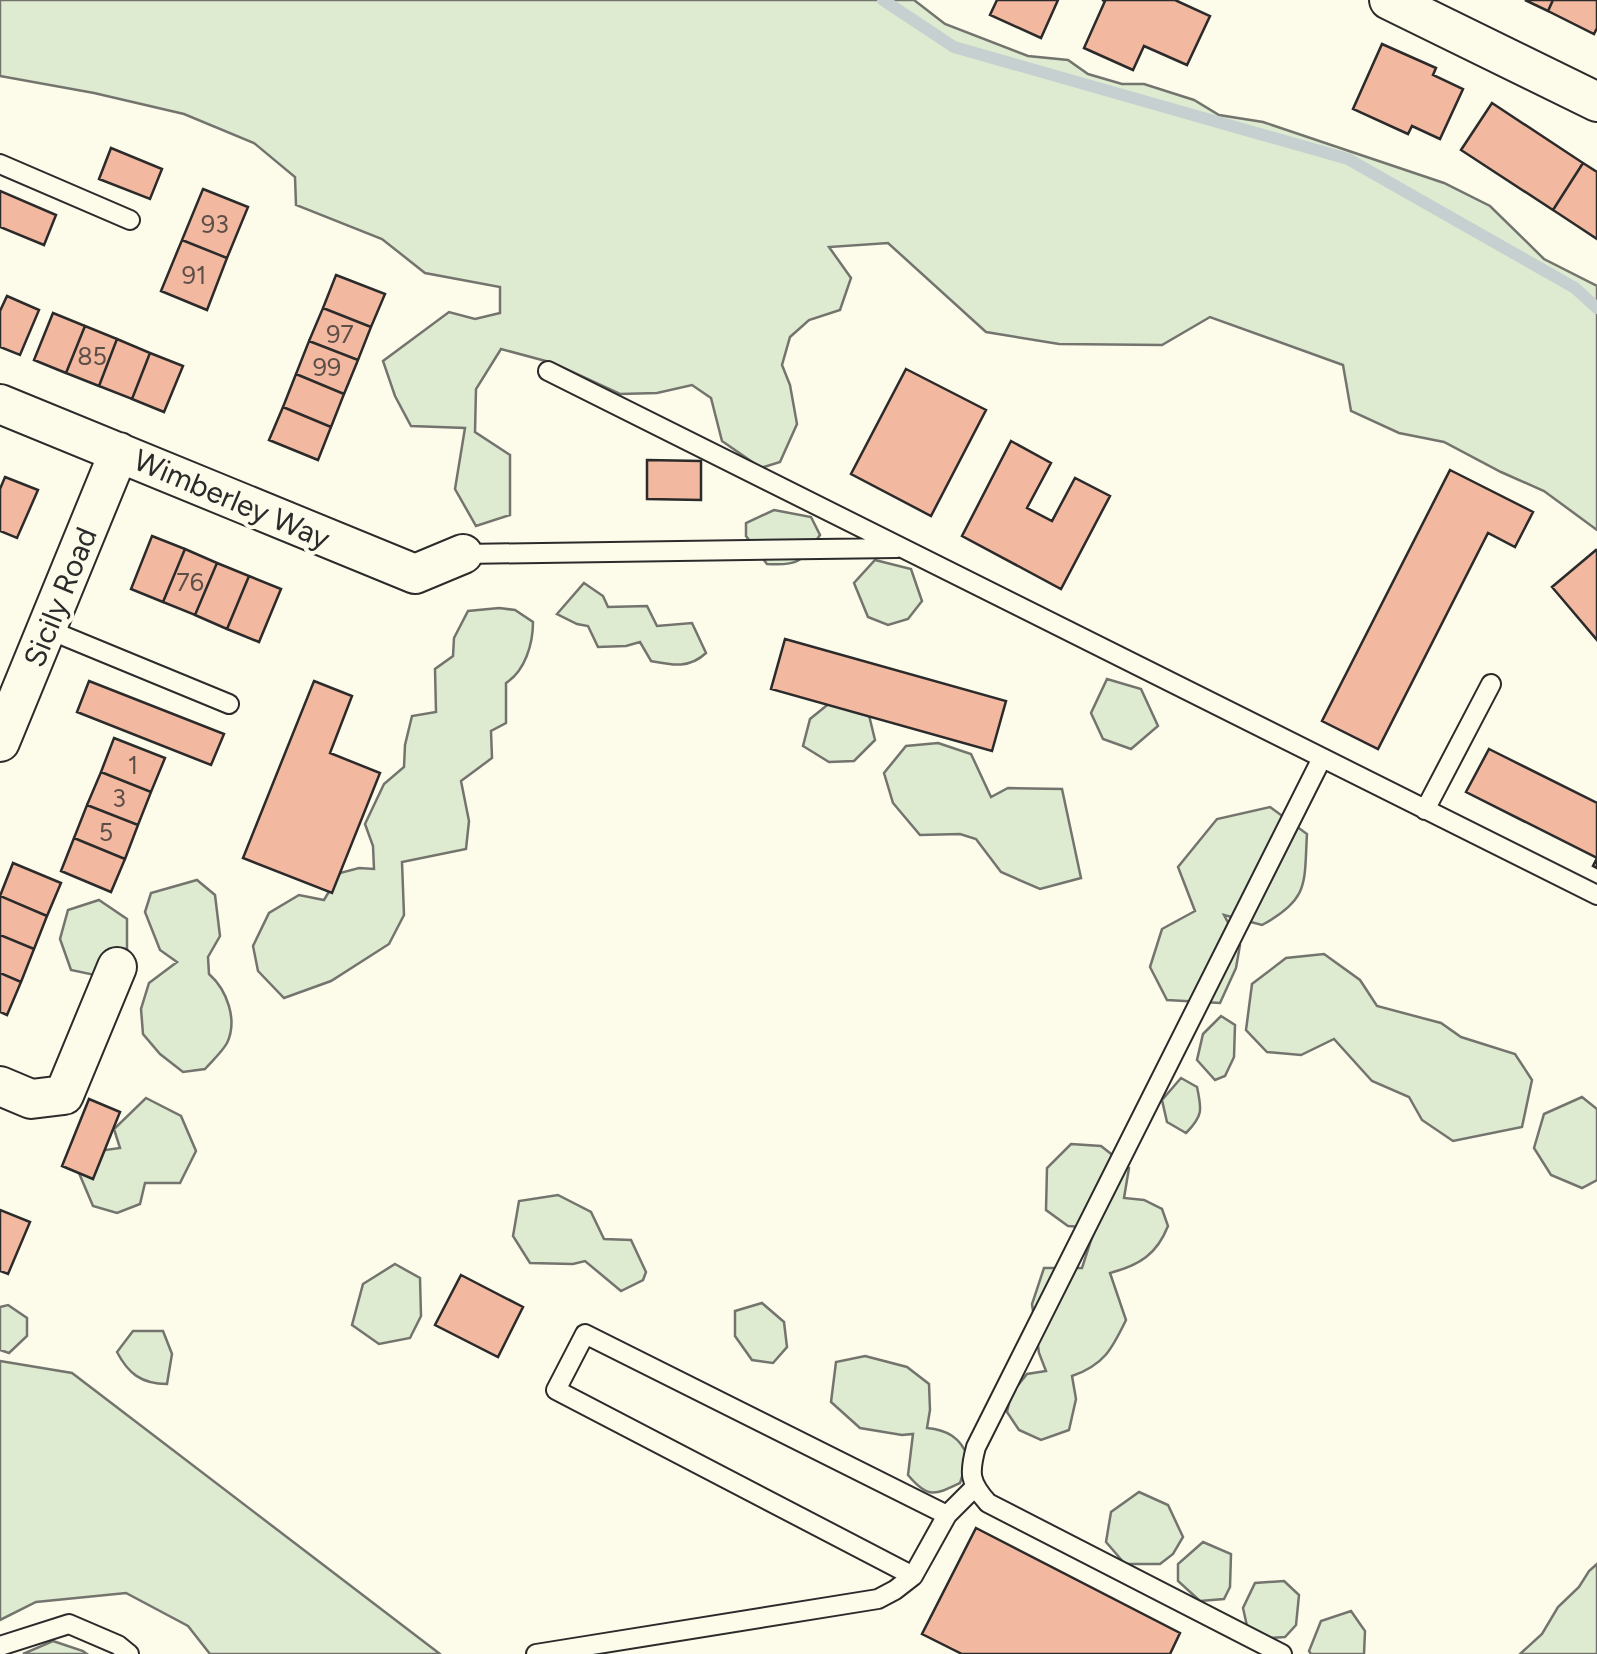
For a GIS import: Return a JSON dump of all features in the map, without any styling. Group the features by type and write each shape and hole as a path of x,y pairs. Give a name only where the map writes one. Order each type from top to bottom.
{"street":[{"path":"1408,4 1597,102"},
{"name":"Wimberley Way","path":"0,404 415,574 463,554"},
{"name":"Sicily Road","path":"0,742 119,452"},
{"path":"0,1086 30,1098 64,1095 118,967"}],"lane":[{"path":"0,164 130,220"},
{"path":"548,371 1597,896"},
{"path":"463,554 902,548"},
{"path":"47,630 229,704"},
{"path":"1425,810 1491,684"},
{"path":"1282,1654 988,1503 974,1488 970,1469 976,1446 1322,758"},
{"path":"913,1576 556,1390 585,1334 947,1515"},
{"path":"536,1654 878,1599 913,1576 947,1515 974,1488"},
{"path":"0,1646 69,1624 118,1645 129,1654"}],"green space":[{"path":"0,0 914,0 945,24 1028,56 1068,60 1088,74 1122,84 1144,84 1194,100 1219,115 1263,122 1444,183 1490,206 1544,259 1597,286 1597,530 1544,491 1444,442 1399,433 1351,411 1343,365 1210,317 1162,345 1059,344 986,332 888,243 829,247 851,278 840,310 809,320 790,337 782,365 797,424 780,462 761,468 722,441 711,398 692,385 657,393 620,394 553,363 501,349 476,389 475,432 510,455 510,515 476,526 455,489 465,428 411,426 383,361 449,312 475,319 500,313 500,287 425,273 382,239 296,205 295,177 254,143 184,114 0,76"},
{"path":"774,510 811,517 820,535 794,563 767,564 746,536 746,523"},
{"path":"875,560 911,569 922,601 908,619 888,625 868,617 854,583"},
{"path":"584,583 603,596 608,607 647,606 657,626 692,623 706,653 687,664 673,664 651,661 640,642 598,647 588,626 557,614"},
{"path":"515,610 533,622 531,639 523,664 506,683 506,723 491,731 492,758 461,781 469,821 466,849 402,862 404,915 389,944 331,981 284,998 258,971 253,946 269,913 299,895 324,900 340,873 374,869 373,846 365,824 384,784 404,767 412,716 436,712 435,669 453,656 454,638 468,611"},
{"path":"1107,679 1141,689 1158,726 1131,749 1103,739 1091,713"},
{"path":"842,693 867,707 875,740 854,761 829,762 803,746 810,719"},
{"path":"938,743 971,754 991,797 1008,788 1062,789 1081,878 1040,889 1001,872 976,839 960,834 920,835 893,803 884,773 906,746"},
{"path":"1270,807 1307,834 1304,877 1297,898 1262,925 1224,915 1240,945 1236,968 1220,1003 1167,1000 1150,967 1162,929 1195,911 1178,867 1217,819"},
{"path":"197,880 215,895 220,936 208,957 209,974 226,997 231,1025 227,1043 205,1069 183,1072 143,1034 141,1009 149,983 177,962 160,950 145,912 151,893"},
{"path":"99,900 127,919 127,953 104,977 71,970 60,939 68,910"},
{"path":"1324,954 1360,980 1377,1006 1441,1023 1461,1037 1515,1054 1532,1080 1522,1127 1453,1141 1422,1120 1409,1097 1372,1081 1334,1039 1301,1055 1267,1052 1246,1030 1252,984 1286,958"},
{"path":"1221,1016 1235,1025 1234,1057 1225,1076 1215,1080 1197,1060 1203,1034"},
{"path":"1181,1078 1197,1087 1200,1102 1196,1122 1186,1133 1167,1122 1162,1100"},
{"path":"1582,1097 1597,1109 1597,1180 1582,1188 1551,1175 1534,1148 1544,1114"},
{"path":"146,1098 181,1116 196,1151 180,1183 145,1183 140,1204 117,1213 93,1206 79,1173 83,1153 120,1148 114,1129"},
{"path":"1071,1144 1101,1146 1129,1168 1124,1198 1144,1200 1162,1209 1168,1226 1159,1244 1146,1257 1110,1273 1126,1320 1106,1355 1072,1376 1076,1399 1069,1430 1041,1440 1019,1430 1007,1412 1011,1394 1027,1374 1046,1371 1039,1353 1032,1304 1044,1268 1082,1268 1095,1228 1068,1226 1046,1210 1047,1168"},
{"path":"558,1195 591,1212 604,1239 631,1240 646,1272 643,1280 621,1291 585,1261 530,1263 513,1236 519,1201"},
{"path":"395,1264 420,1278 421,1316 410,1338 379,1344 352,1325 363,1284"},
{"path":"762,1303 784,1322 787,1347 773,1363 752,1360 735,1336 735,1311"},
{"path":"8,1305 27,1318 27,1336 9,1353 0,1350 0,1307"},
{"path":"133,1331 163,1331 172,1354 167,1384 143,1379 121,1359 117,1352"},
{"path":"865,1356 907,1367 929,1384 927,1428 952,1436 968,1457 960,1483 938,1492 921,1488 908,1475 913,1434 860,1428 831,1402 836,1362"},
{"path":"0,1361 72,1373 440,1654 210,1654 188,1626 126,1593 36,1602 0,1620"},
{"path":"1139,1492 1168,1505 1183,1537 1173,1554 1160,1564 1125,1564 1106,1542 1111,1512"},
{"path":"1203,1542 1231,1554 1230,1587 1224,1599 1200,1601 1178,1581 1178,1564"},
{"path":"1597,1564 1597,1654 1520,1654 1542,1634 1558,1607"},
{"path":"1284,1581 1299,1595 1296,1625 1285,1637 1269,1638 1247,1626 1243,1608 1255,1583"},
{"path":"1351,1611 1365,1631 1364,1654 1311,1654 1321,1621"},
{"path":"53,1641 83,1651 87,1654 23,1654"}],"building":[{"path":"997,0 1058,0 1041,38 990,15"},
{"path":"1102,0 1175,0 1210,16 1187,65 1144,46 1133,70 1084,48 1105,1"},
{"path":"1525,0 1553,0 1548,11"},
{"path":"1553,0 1597,0 1594,34 1548,11"},
{"path":"1382,44 1436,68 1433,75 1463,89 1440,139 1412,126 1408,134 1353,109"},
{"path":"1492,103 1583,163 1553,210 1461,150"},
{"path":"111,148 162,169 150,199 99,179"},
{"path":"1583,163 1597,172 1597,239 1553,210"},
{"path":"203,189 248,207 227,258 182,240"},
{"path":"0,191 56,215 44,245 0,227"},
{"path":"182,240 227,258 207,310 161,291"},
{"path":"336,275 385,294 371,327 323,308"},
{"path":"7,296 39,310 20,355 0,347 0,311"},
{"path":"323,308 371,327 358,360 309,341"},
{"path":"53,313 85,326 66,373 34,360"},
{"path":"85,326 117,339 99,386 66,373"},
{"path":"117,339 150,353 132,399 99,386"},
{"path":"309,341 358,360 344,394 296,374"},
{"path":"150,353 183,366 164,412 132,399"},
{"path":"906,369 986,410 931,516 851,474"},
{"path":"296,374 344,394 331,427 283,407"},
{"path":"283,407 331,427 318,460 269,440"},
{"path":"1011,441 1051,463 1027,508 1052,521 1075,478 1110,496 1061,589 962,536"},
{"path":"647,460 701,461 701,500 647,499"},
{"path":"1450,470 1533,512 1515,547 1488,533 1378,749 1322,721"},
{"path":"5,477 38,490 17,538 0,531 0,489"},
{"path":"152,536 185,549 163,602 131,589"},
{"path":"185,549 217,563 195,615 163,602"},
{"path":"1597,551 1597,640 1552,587"},
{"path":"217,563 249,576 227,629 195,615"},
{"path":"249,576 281,589 259,642 227,629"},
{"path":"785,639 1006,701 992,751 771,689"},
{"path":"89,681 224,734 211,765 77,712"},
{"path":"314,681 352,696 330,753 380,773 332,893 243,858"},
{"path":"114,738 165,758 151,792 101,772"},
{"path":"1489,749 1597,803 1597,858 1466,792"},
{"path":"101,772 151,792 138,825 87,805"},
{"path":"87,805 138,825 125,859 74,838"},
{"path":"74,838 125,859 111,892 61,871"},
{"path":"13,863 61,883 47,916 0,896"},
{"path":"0,896 47,916 34,949 0,935"},
{"path":"0,935 34,949 21,982 0,973"},
{"path":"0,973 21,982 7,1015 0,1012"},
{"path":"89,1099 120,1112 93,1179 62,1166"},
{"path":"0,1210 30,1222 8,1274 0,1271"},
{"path":"461,1275 523,1307 498,1357 435,1325"},
{"path":"976,1528 1180,1633 1170,1654 962,1654 922,1634"}],"waterway":[{"path":"883,0 954,47 1348,159 1575,288 1597,308"}]}
